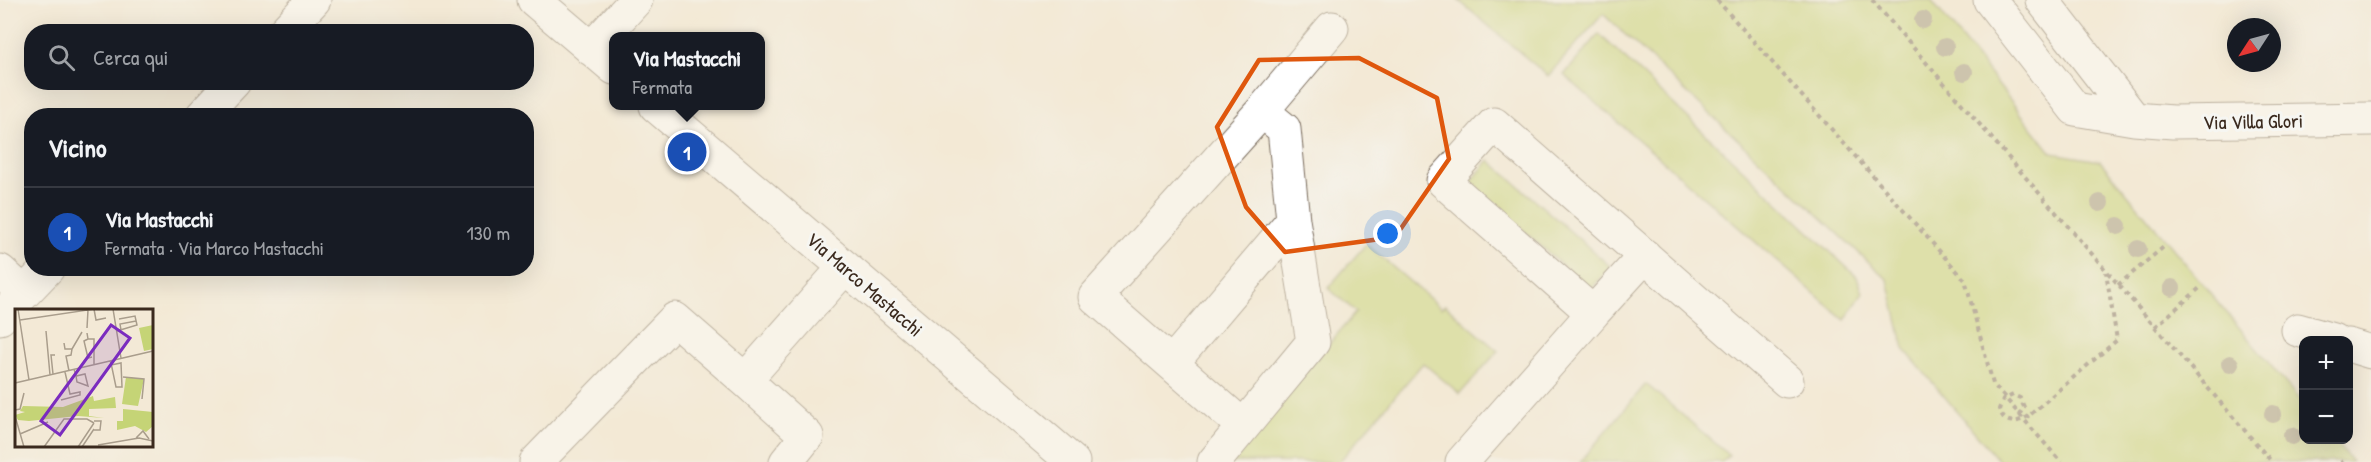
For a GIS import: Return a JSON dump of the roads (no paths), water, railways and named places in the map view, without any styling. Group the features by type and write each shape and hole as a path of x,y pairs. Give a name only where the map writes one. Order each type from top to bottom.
{"street":[{"path":"292,24 314,0"},
{"path":"534,0 602,59"},
{"path":"618,32 636,0"},
{"name":"Via Villa Glori","path":"1990,0 2075,109 2134,119 2206,122 2358,119"},
{"path":"2042,0 2134,119"},
{"path":"1243,426 1095,297 1262,111 1332,28"},
{"path":"210,108 226,90"},
{"name":"Via Marco Mastacchi","path":"672,110 844,267 1073,462"},
{"path":"1214,462 1313,342 1293,220 1284,129 1262,111"},
{"path":"1593,313 1443,181 1494,124 1787,381"},
{"path":"1172,363 1293,220"},
{"path":"1462,462 1645,256"},
{"path":"745,380 844,267"},
{"path":"0,271 24,293"},
{"path":"0,318 40,276"},
{"path":"536,462 675,319 807,436 786,462"},
{"path":"2298,330 2319,336"},
{"path":"2353,346 2371,352"}],"place":[{"name":"Via Mastacchi","path":"687,152"}]}
